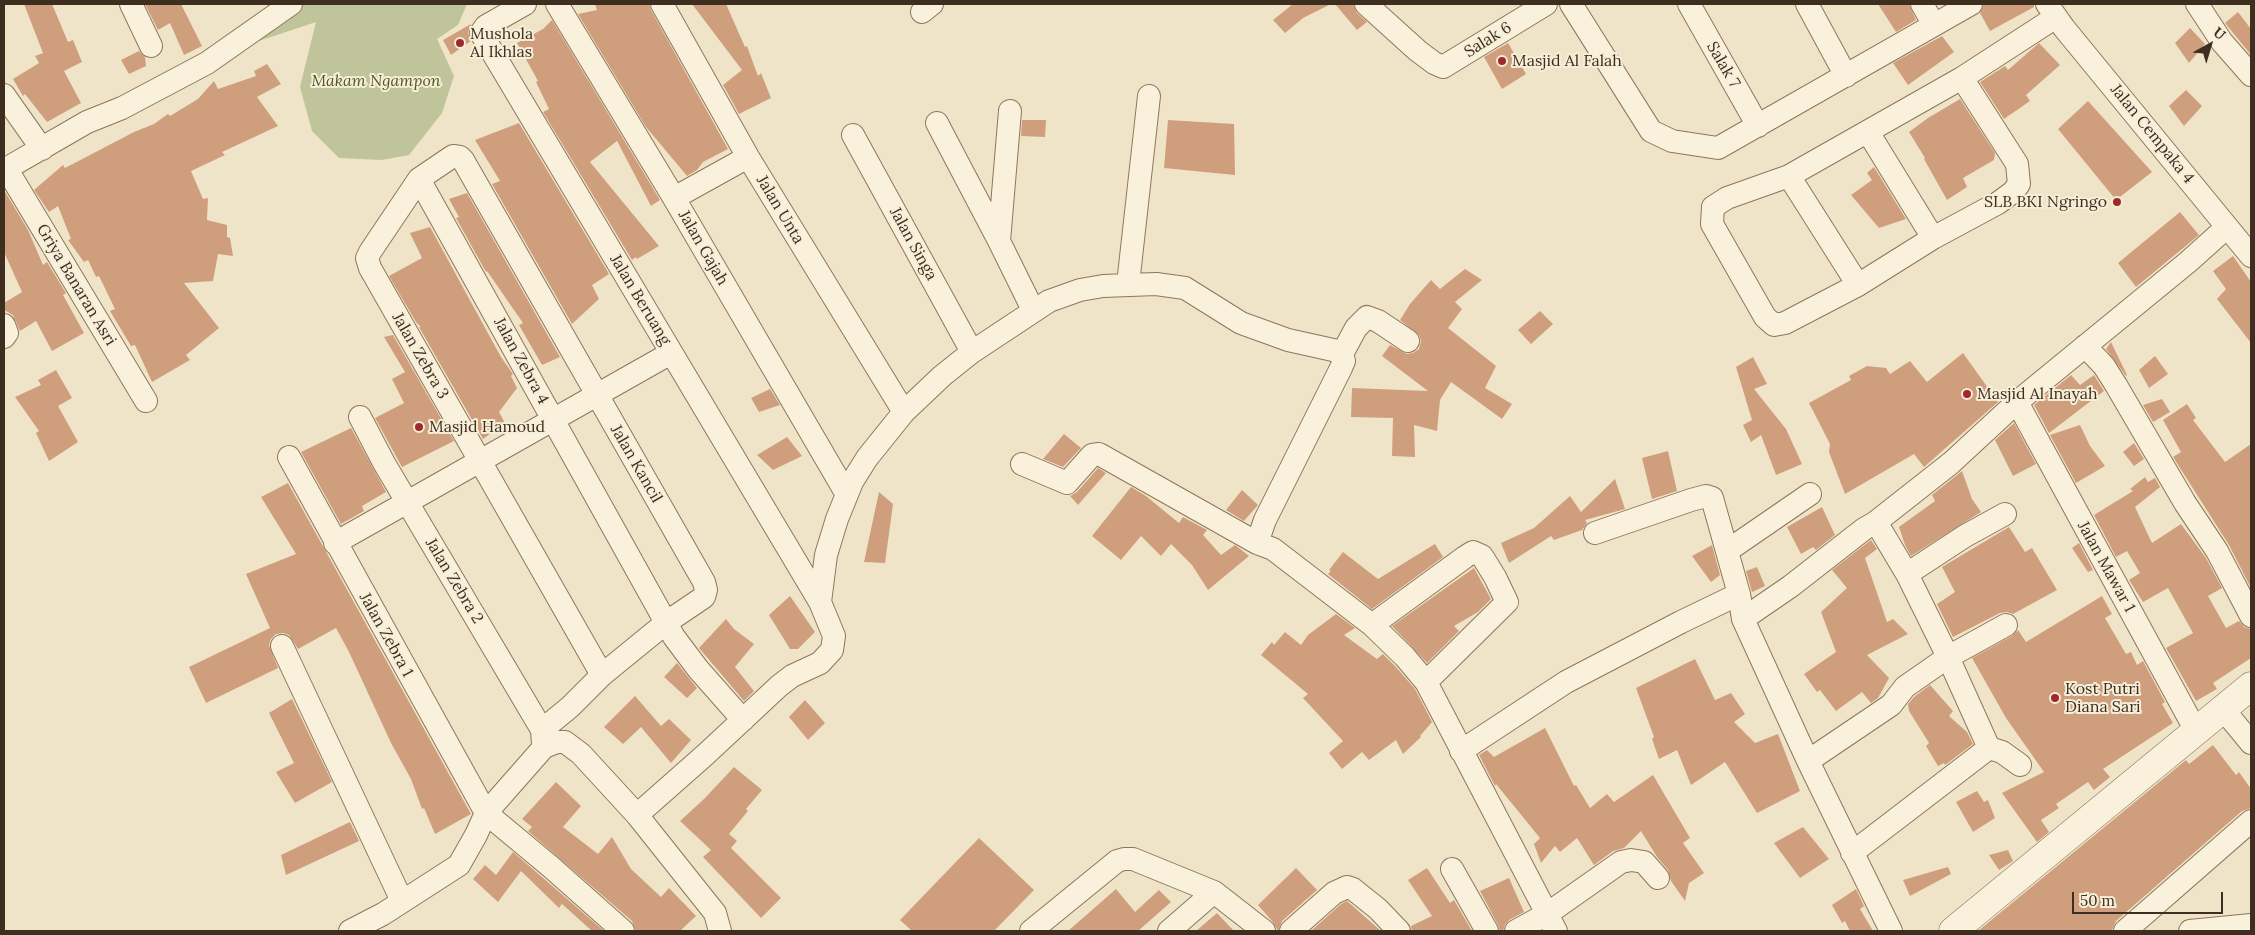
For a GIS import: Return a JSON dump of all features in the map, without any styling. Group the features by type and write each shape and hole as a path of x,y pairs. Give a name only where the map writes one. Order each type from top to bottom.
{"street":[{"path":"131,4 151,46"},
{"path":"5,169 87,122 163,88 207,63 292,4"},
{"name":"Jalan Gajah","path":"557,4 674,198 846,493"},
{"name":"Jalan Unta","path":"662,4 748,157 904,412"},
{"name":"Salak 6","path":"1366,4 1434,63 1443,67 1546,4"},
{"path":"1571,4 1651,131 1672,140 1718,148 1972,4"},
{"name":"Salak 7","path":"1688,4 1758,126"},
{"path":"1807,4 1846,76"},
{"path":"1922,4 1934,25"},
{"path":"2197,4 2222,42 2251,75"},
{"name":"Jalan Beruang","path":"519,7 486,26 481,33 820,602 834,636 832,650 820,663 792,676 779,686 637,815"},
{"path":"1962,78 2017,164 2019,184 2013,192 1998,203 1934,238 1858,285 1785,323 1774,325 1765,317 1712,224 1713,206 1727,198 1789,176 1962,78 2055,9"},
{"name":"Jalan Cempaka 4","path":"2055,9 2227,227 2249,250"},
{"path":"4,96 42,149"},
{"path":"1128,284 1149,96"},
{"path":"1000,241 1010,111"},
{"path":"937,123 1000,241 1033,310"},
{"path":"1868,132 1934,238"},
{"name":"Jalan Singa","path":"854,135 972,352"},
{"name":"Jalan Zebra 3","path":"453,156 419,179 368,258 370,268 602,675"},
{"name":"Jalan Kancil","path":"350,931 383,914 459,865 486,813 570,707 602,675 667,622 704,597 704,582 463,160 460,157 453,156"},
{"path":"674,198 748,157"},
{"name":"Griya Banaran Asri","path":"5,169 146,401"},
{"path":"1789,176 1858,285"},
{"name":"Jalan Zebra 4","path":"419,179 674,637 686,654 743,720"},
{"path":"1743,619 1791,586 1864,529 1876,522 1951,462 2017,402 2227,227"},
{"path":"820,602 826,555 846,493 867,458 904,412 942,376 972,352 1049,301 1080,290 1128,284 1156,284 1185,288 1241,322 1288,340 1318,345 1342,354"},
{"path":"1257,543 1265,520 1342,368 1344,361 1342,354 1356,328 1367,317 1378,321 1408,341"},
{"path":"4,325 7,334 4,337"},
{"path":"2085,346 2108,372 2185,503 2217,551 2251,616"},
{"path":"335,543 671,353"},
{"name":"Jalan Mawar 1","path":"2017,402 2196,731"},
{"name":"Jalan Zebra 2","path":"360,417 407,503 543,739"},
{"path":"1022,464 1067,483 1092,455 1099,454 1257,543 1273,549 1372,625 1405,657 1426,682 1551,923"},
{"name":"Jalan Zebra 1","path":"289,457 486,813"},
{"path":"1727,551 1810,494"},
{"path":"1595,534 1706,496 1712,498 1739,594 1743,619 1808,761 1891,931"},
{"path":"1907,574 1965,536 2005,514"},
{"path":"1876,522 1907,574 1948,657 1989,748 2002,752 2020,765"},
{"path":"1372,625 1473,552 1482,556 1507,602 1426,682"},
{"path":"1461,750 1566,682 1664,630 1739,594"},
{"path":"1808,761 1892,705 1905,687 1948,657 2006,625"},
{"path":"282,646 402,901"},
{"path":"1953,931 2251,686"},
{"path":"2223,709 2251,743"},
{"path":"543,739 565,742 581,754 637,815 715,913 720,931"},
{"path":"1852,853 1989,748"},
{"path":"486,813 551,867 623,931"},
{"path":"2125,931 2251,821"},
{"path":"1031,931 1117,862 1133,859 1214,892 1264,931"},
{"path":"1516,931 1551,923 1621,862 1631,860 1644,862 1658,878"},
{"path":"1452,869 1486,931"},
{"path":"1291,931 1334,893 1347,887 1353,889 1378,909 1399,931"},
{"path":"1169,931 1214,892"},
{"path":"2190,931 2251,925"}],"green space":[{"name":"Makam Ngampon","path":"273,4 467,4 458,25 437,39 454,76 442,113 409,155 382,160 339,158 312,131 300,87 316,22 220,54"}],"building":[{"path":"24,4 52,4 68,42 73,40 82,62 64,71 81,103 47,122 25,94 23,96 13,79 39,63 35,56 43,53"},
{"path":"145,4 181,4 202,46 184,55 170,23 158,30"},
{"path":"595,4 649,4 728,149 703,162 697,170 687,176 646,127 578,14 597,10"},
{"path":"692,4 726,4 745,47 747,46 758,76 761,73 771,98 739,114 723,85 742,70"},
{"path":"1293,4 1331,4 1303,18 1285,33 1273,20"},
{"path":"1335,4 1353,4 1357,13 1367,22 1357,30"},
{"path":"1878,4 1909,4 1916,20 1896,32"},
{"path":"1984,4 2034,4 2034,7 1990,31 1980,13"},
{"path":"2238,12 2251,29 2251,55 2225,23"},
{"path":"552,20 660,200 651,206 617,141 590,162 659,246 637,259 636,257 632,260 543,112 549,109 536,82 538,81 517,43 543,29"},
{"name":"Mushola Al Ikhlas","path":"471,24 468,33 471,41 451,55 443,40"},
{"path":"2190,28 2205,44 2189,63 2175,43"},
{"path":"1942,36 1954,52 1908,85 1893,63"},
{"name":"Masjid Al Falah","path":"1508,43 1526,74 1502,89 1484,57"},
{"path":"2039,43 2060,65 2026,95 2030,101 2004,119 1980,82 2005,66 2008,70"},
{"path":"139,51 145,57 146,66 129,74 121,60"},
{"path":"267,64 281,84 257,97 278,126 222,152 225,155 191,171 203,199 208,198 207,220 227,225 227,237 230,238 233,256 218,254 213,281 184,283 219,328 186,355 190,360 152,382 135,345 131,346 110,311 115,309 99,276 96,277 88,260 84,262 68,240 71,239 58,206 49,212 34,190 63,165 65,168 134,132 154,124 168,114 170,116 198,99 214,81 218,89 256,76 254,71"},
{"path":"2186,90 2202,106 2184,126 2169,106"},
{"path":"1960,99 1995,153 1994,160 1963,178 1967,187 1947,200 1909,132"},
{"path":"2088,101 2152,172 2116,200 2058,129"},
{"path":"1022,120 1046,120 1045,137 1021,136"},
{"path":"1168,120 1234,124 1235,175 1164,168"},
{"path":"519,123 609,274 592,285 599,299 572,324 492,184 500,181 475,140"},
{"path":"1874,167 1906,219 1879,228 1851,195 1872,180 1867,173"},
{"path":"4,190 28,230 43,265 47,262 66,293 63,295 84,333 52,351 36,321 20,331 13,315 4,310 4,303 22,292 4,252"},
{"path":"467,193 560,357 542,365 519,325 523,323 486,272 456,218 459,217 449,199"},
{"path":"2180,212 2199,235 2136,287 2118,263"},
{"path":"430,227 501,357 513,374 511,376 517,388 499,412 505,423 483,439 419,327 421,327 416,322 389,276 422,258 410,233"},
{"path":"2233,256 2251,282 2251,343 2217,299 2226,289 2213,271"},
{"path":"1465,269 1482,280 1455,302 1462,309 1448,328 1496,366 1485,388 1512,404 1502,419 1451,382 1440,400 1437,431 1414,425 1415,457 1392,456 1393,418 1351,417 1352,388 1428,391 1382,356 1390,345 1407,354 1419,349 1421,341 1419,335 1400,320 1410,304 1431,280 1440,289"},
{"path":"1540,311 1553,324 1531,344 1518,330"},
{"name":"Masjid Hamoud","path":"393,335 454,441 402,467 375,418 404,403 392,379 405,372 384,337"},
{"path":"2111,342 2127,375 2126,376 2106,349"},
{"path":"1963,353 1998,402 1924,467 1914,454 1845,494 1829,452 1830,444 1809,403 1851,380 1849,376 1867,366 1886,368 1890,374 1910,361 1927,382"},
{"path":"2155,356 2168,374 2149,388 2139,370"},
{"path":"1753,357 1767,384 1754,389 1786,429 1802,464 1776,475 1761,435 1751,442 1743,425 1752,420 1736,367"},
{"path":"56,370 72,398 58,406 78,442 49,461 36,433 39,431 15,397 41,385 38,380"},
{"path":"2071,375 2080,385 2094,375 2104,391 2049,433 2034,405"},
{"path":"770,389 780,405 759,412 751,398"},
{"path":"2162,399 2170,412 2153,422 2143,405"},
{"path":"2187,404 2196,418 2193,420 2225,462 2251,444 2251,588 2229,545 2173,457 2181,452 2163,420"},
{"path":"2014,423 2036,464 2013,476 1995,440"},
{"path":"2080,425 2090,446 2105,466 2076,483 2050,435"},
{"path":"351,428 386,492 362,506 364,511 341,524 301,452"},
{"path":"1064,434 1081,448 1063,467 1043,459"},
{"path":"787,437 802,456 773,470 757,455"},
{"path":"2134,443 2144,459 2134,466 2123,452"},
{"path":"1668,451 1677,491 1652,499 1642,458"},
{"path":"1098,468 1106,473 1078,505 1070,496 1077,492"},
{"path":"1962,471 1972,499 1981,512 1911,556 1899,527 1935,501 1932,495"},
{"path":"2145,477 2148,482 2155,478 2160,487 2135,507 2152,543 2181,524 2206,558 2222,588 2208,596 2226,628 2239,621 2244,627 2251,629 2251,658 2213,683 2217,689 2196,701 2166,648 2193,633 2168,588 2143,602 2129,580 2140,573 2127,551 2116,557 2094,515 2133,491 2130,489"},
{"path":"1615,479 1625,509 1585,520 1587,523 1582,530 1554,540 1551,536 1509,563 1501,543 1534,528 1570,496 1581,512"},
{"path":"288,483 471,814 435,834 424,808 422,809 411,779 391,743 336,628 298,649 289,635 283,633 276,634 271,639 269,645 278,668 206,703 189,667 270,628 246,574 296,554 261,497"},
{"path":"1131,487 1146,496 1179,523 1183,517 1207,530 1203,535 1221,555 1235,545 1249,556 1208,590 1192,565 1171,544 1161,556 1141,536 1121,560 1092,536"},
{"path":"1242,490 1258,505 1244,521 1226,510"},
{"path":"879,492 893,504 885,563 864,562"},
{"path":"1822,507 1835,535 1816,550 1813,547 1801,554 1787,527"},
{"path":"2009,527 2025,552 2032,548 2057,590 2013,614 2007,612 2000,613 1953,637 1937,604 1955,592 1942,567"},
{"path":"1871,540 1877,549 1865,558 1887,622 1893,619 1908,634 1867,655 1889,678 1878,698 1871,703 1862,692 1836,711 1820,690 1817,692 1804,674 1836,652 1821,612 1847,588 1832,570"},
{"path":"2079,543 2093,570 2088,572 2072,548"},
{"path":"1435,544 1443,557 1372,609 1328,574 1343,552 1378,579"},
{"path":"1712,545 1720,575 1711,582 1692,556"},
{"path":"1757,567 1765,586 1752,592 1746,571"},
{"path":"1474,568 1491,599 1478,612 1454,626 1459,631 1427,663 1392,626"},
{"path":"790,596 815,632 798,649 790,649 769,615"},
{"path":"2102,596 2112,614 2105,618 2126,654 2131,652 2137,665 2143,661 2165,702 2162,704 2173,723 2103,769 2110,777 2094,790 2088,782 2056,804 2059,808 2041,820 2049,832 2037,842 2002,793 2044,772 2006,718 1972,658 2012,636 2018,630 2026,642"},
{"path":"1336,614 1355,628 1344,635 1377,659 1383,654 1395,666 1415,689 1432,722 1421,737 1403,754 1396,740 1369,760 1362,752 1342,769 1329,753 1343,741 1303,698 1308,694 1261,655 1272,642 1274,645 1285,632 1301,645 1308,635"},
{"path":"726,619 734,629 754,644 735,667 754,691 744,701 699,648"},
{"path":"1695,659 1715,700 1731,693 1745,714 1734,722 1755,743 1778,734 1800,791 1757,813 1725,762 1691,785 1677,750 1659,759 1652,739 1654,737 1636,688"},
{"path":"677,663 697,688 687,698 664,677"},
{"path":"1930,685 1953,711 1949,716 1967,732 1973,744 1945,765 1944,763 1938,766 1926,746 1929,743 1909,711 1908,704"},
{"path":"635,696 661,726 669,719 691,740 671,763 641,727 623,744 604,727"},
{"path":"292,699 332,782 295,803 276,772 294,763 269,713"},
{"path":"805,700 825,723 808,740 789,717"},
{"path":"1545,728 1574,786 1576,785 1590,808 1607,794 1614,802 1653,775 1690,838 1683,843 1704,873 1689,883 1685,901 1671,881 1668,870 1657,857 1641,831 1624,848 1613,851 1594,865 1577,838 1560,852 1555,846 1541,863 1534,844 1540,838 1496,784 1495,786 1479,755 1487,750 1494,757"},
{"path":"2213,745 2236,775 2239,772 2251,789 2251,808 2242,811 2116,921 2112,930 1978,931 2186,760 2189,764"},
{"path":"734,767 762,790 729,834 737,841 731,848 781,898 761,918 703,857 711,850 680,821"},
{"path":"556,782 581,806 563,827 598,854 612,837 631,869 661,897 669,888 696,916 680,931 636,931 632,921 528,831 532,827 522,819"},
{"path":"1977,791 1984,802 1988,800 1995,818 1973,832 1956,802"},
{"path":"350,822 359,841 286,875 281,855"},
{"path":"1803,827 1829,859 1800,878 1774,843"},
{"path":"979,838 1034,890 994,931 912,931 900,920"},
{"path":"2008,850 2013,861 1999,870 1989,855"},
{"path":"513,852 604,931 592,931 562,904 559,908 521,871 498,902 473,879 485,865 496,875"},
{"path":"1948,867 1951,874 1910,896 1903,880"},
{"path":"1296,868 1317,890 1282,921 1278,931 1258,905"},
{"path":"1427,868 1450,903 1454,900 1472,931 1412,931 1411,926 1432,916 1408,880"},
{"path":"1509,878 1524,912 1509,920 1503,931 1500,931 1480,891"},
{"path":"1116,889 1135,912 1159,890 1171,902 1138,931 1068,931"},
{"path":"1856,889 1864,906 1860,909 1873,931 1850,931 1845,921 1842,923 1832,905"},
{"path":"1347,901 1381,931 1311,931 1341,904"},
{"path":"1217,913 1234,931 1196,931"}],"place":[{"name":"Mushola Al Ikhlas","path":"460,43"},
{"name":"Masjid Al Falah","path":"1502,61"},
{"name":"SLB BKI Ngringo","path":"2117,202"},
{"name":"Masjid Al Inayah","path":"1967,394"},
{"name":"Masjid Hamoud","path":"419,427"},
{"name":"Kost Putri Diana Sari","path":"2055,698"}]}
